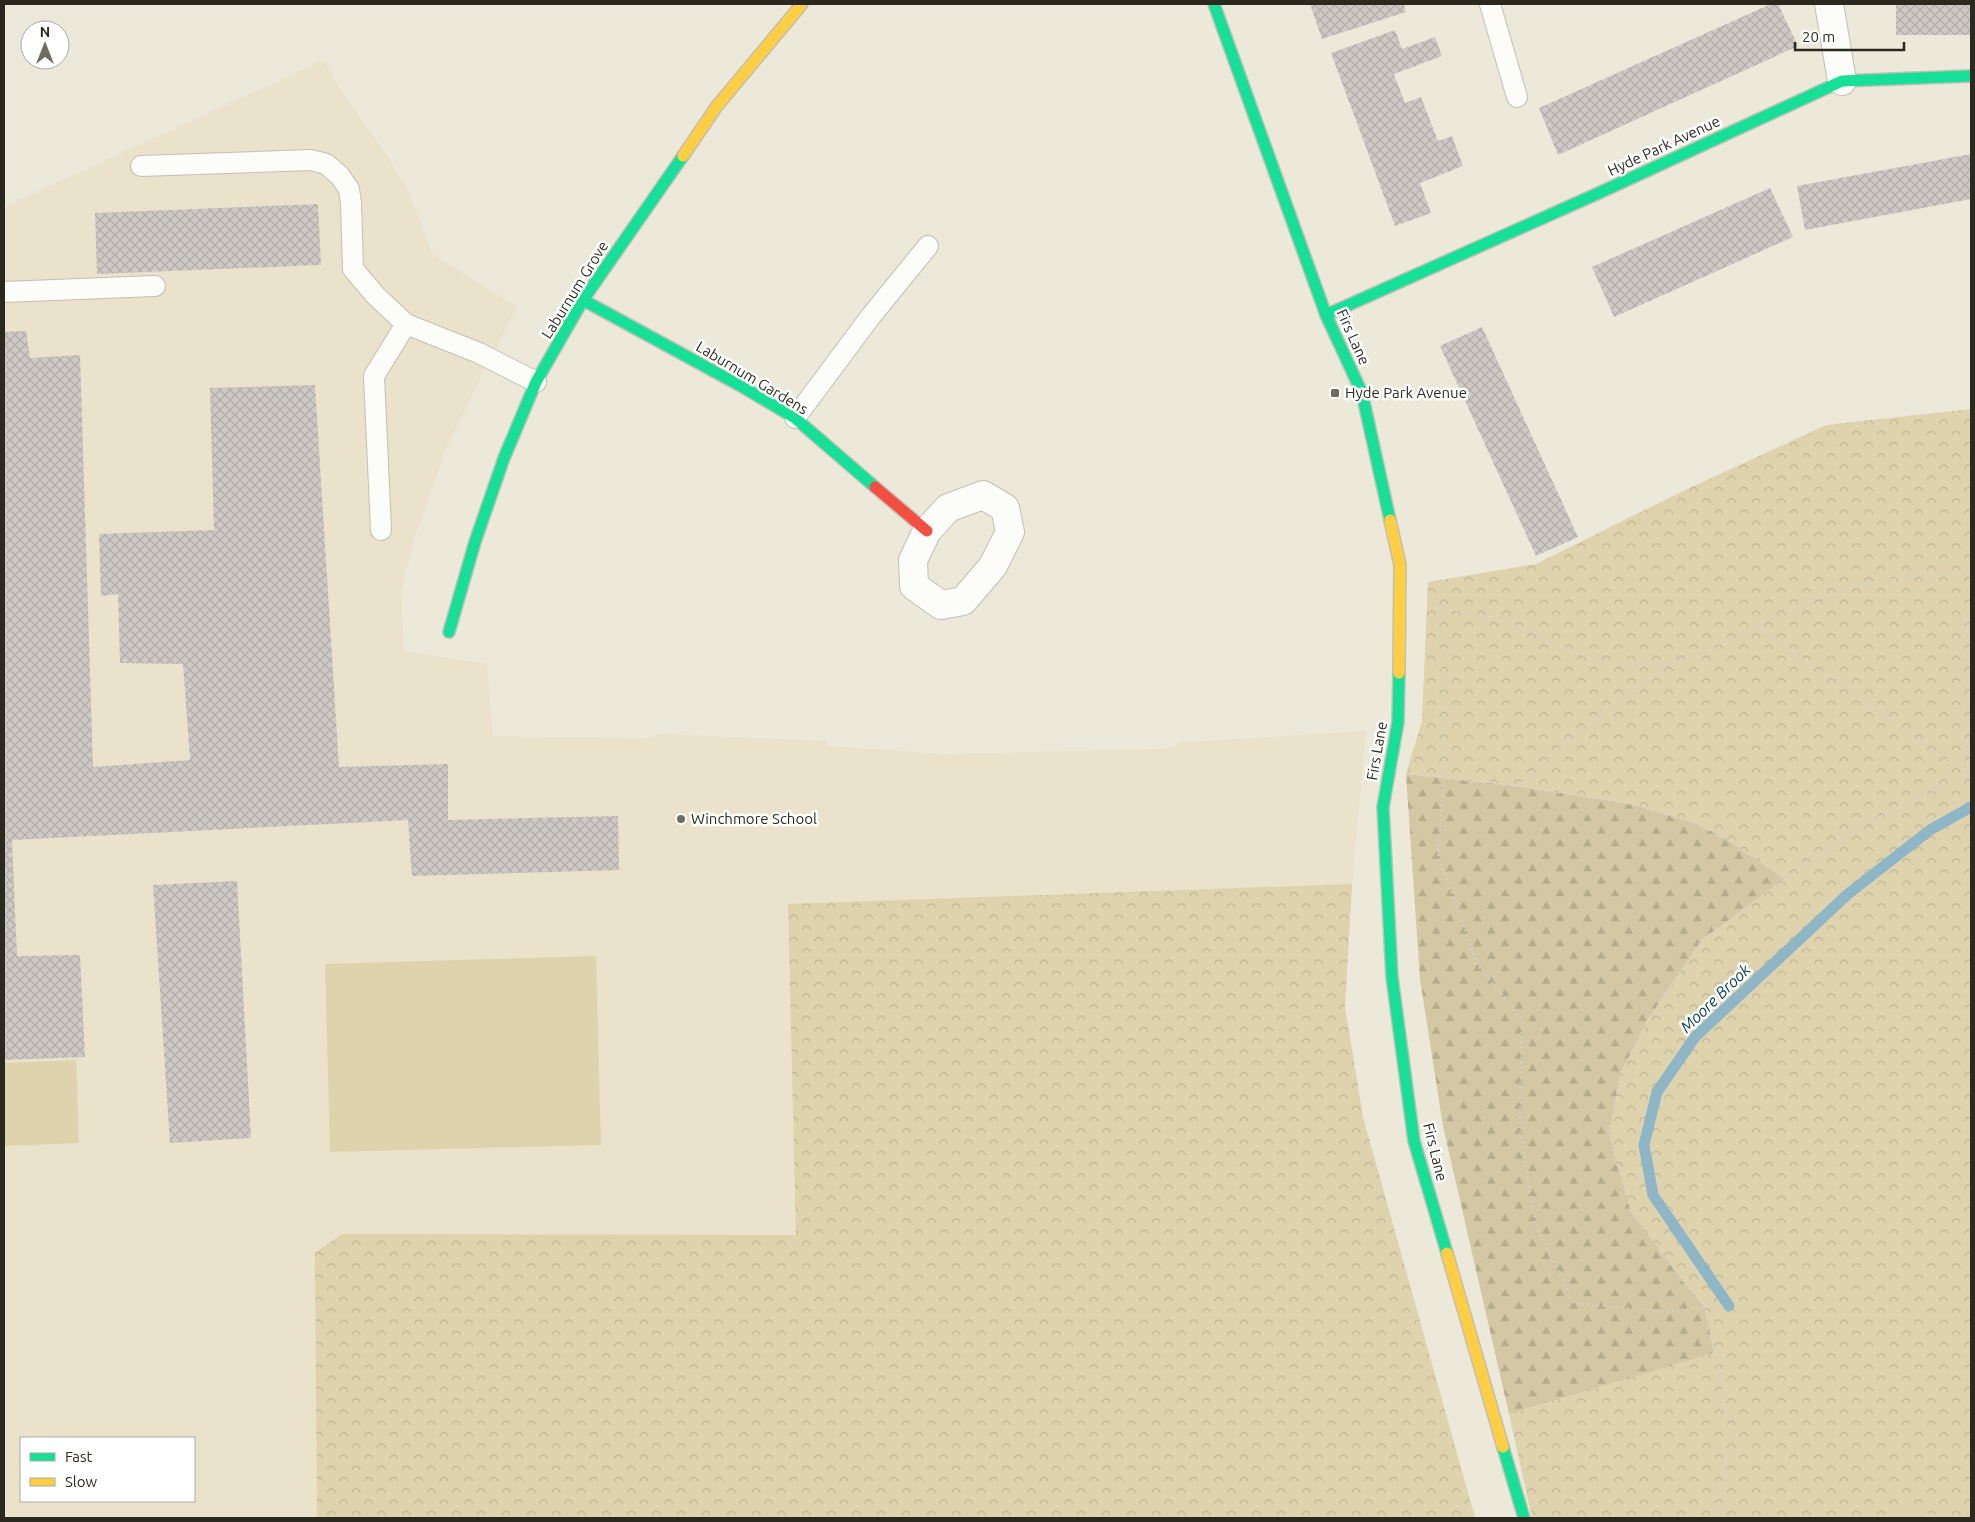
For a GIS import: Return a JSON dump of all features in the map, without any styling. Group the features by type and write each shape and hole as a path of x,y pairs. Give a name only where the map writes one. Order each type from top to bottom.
{"street":[{"name":"Laburnum Grove","path":"450,632 475,542 504,458 536,382 583,300 717,106 802,4"},
{"name":"Firs Lane","path":"1214,4 1326,315 1362,393 1400,565 1398,722 1383,807 1392,977 1397,1016 1414,1141 1524,1518"},
{"path":"1829,4 1842,81"},
{"name":"Hyde Park Avenue","path":"1326,315 1601,192 1842,81 1971,76"},
{"name":"Laburnum Gardens","path":"583,300 742,386 795,418 927,531"}],"lane":[{"path":"1490,4 1517,97"},
{"path":"140,166 311,160 326,164 340,175 348,189 351,203 353,269 376,296 406,324 479,353 536,382"},
{"path":"795,418 871,316 928,246"},
{"path":"4,292 155,286"},
{"path":"381,530 374,376 406,324"}],"path":[{"path":"1400,599 1500,620 1579,654 1616,664 1666,665 1705,653 1756,626 1832,592 1907,577 1971,572"},
{"path":"1440,608 1444,776 1438,855 1477,964 1522,1020 1520,1129 1535,1224 1574,1302 1666,1312 1705,1307"},
{"path":"1966,773 1958,671 1966,622 1971,613"},
{"path":"1756,626 1966,773 1971,779"},
{"path":"1518,786 1574,734 1666,665"},
{"path":"1714,1518 1732,1436 1705,1307 1682,1281 1631,1212 1609,1134 1620,1075 1642,1032 1702,940 1785,879 1858,829 1966,773"},
{"path":"1444,776 1632,804 1695,823 1725,838 1785,879"}],"shaded area":[{"name":"Winchmore School","path":"324,60 340,89 409,192 432,254 517,307 445,451 415,537 401,591 404,651 487,664 493,736 649,738 660,734 827,741 828,746 945,754 1163,749 1186,742 1366,731 1352,884 1345,1007 1368,1137 1475,1518 4,1518 4,207"}],"green space":[{"path":"1971,409 1971,1518 1532,1518 1509,1414 1714,1353 1705,1307 1631,1212 1609,1134 1620,1075 1646,1023 1702,940 1784,879 1725,838 1695,823 1632,804 1518,786 1406,774 1422,721 1428,582 1536,564 1681,492 1826,425"},
{"path":"1406,774 1518,786 1632,804 1695,823 1725,838 1785,879 1702,940 1646,1023 1683,1281 1705,1307 1715,1353 1509,1414 1443,1126 1420,979"},
{"path":"1352,884 1345,1007 1363,1117 1475,1518 317,1518 315,1253 342,1234 796,1235 788,904"},
{"path":"596,956 601,1145 330,1152 325,964"},
{"path":"76,1060 79,1143 4,1146 4,1063"},
{"path":"1903,1509 1958,1518 1901,1518"}],"building":[{"path":"1310,4 1404,4 1406,12 1322,39"},
{"path":"1771,4 1778,4 1798,46 1558,155 1539,108"},
{"path":"1896,4 1971,4 1971,35 1896,35"},
{"path":"1395,30 1402,49 1435,37 1442,56 1394,74 1405,103 1421,97 1438,141 1452,136 1463,166 1420,183 1431,213 1395,226 1331,53"},
{"path":"1971,154 1971,199 1805,230 1797,186"},
{"path":"1770,188 1793,237 1614,317 1592,267"},
{"path":"318,204 321,265 97,274 95,213"},
{"path":"1482,327 1578,537 1536,556 1440,346"},
{"path":"26,331 30,358 80,355 93,767 190,760 183,664 120,663 118,594 101,596 99,534 214,530 210,388 315,385 339,767 448,764 448,820 618,816 619,870 412,876 408,820 12,840 17,956 80,955 85,1057 4,1060 4,332"},
{"path":"237,881 251,1138 170,1143 153,885"}],"waterway":[{"name":"Moore Brook","path":"1729,1306 1653,1195 1644,1145 1657,1092 1695,1037 1848,894 1930,830 1971,807"}],"traffic: fast":[{"path":"1214,4 1326,315 1362,393 1390,520"},
{"path":"1326,315 1601,192 1842,81 1971,76"},
{"path":"449,632 475,542 504,458 536,382 583,300 683,156"},
{"path":"583,300 741,386 795,418 875,487"},
{"path":"1399,673 1398,722 1383,807 1392,977 1414,1141 1447,1253"},
{"path":"1503,1447 1524,1518"}],"traffic: slow":[{"path":"683,156 717,106 802,4"},
{"path":"1390,520 1400,565 1399,673"},
{"path":"1447,1253 1503,1447"}],"traffic: jam":[{"path":"875,487 927,531"}],"place":[{"name":"Hyde Park Avenue","path":"1335,393"},
{"name":"Winchmore School","path":"681,819"}]}
